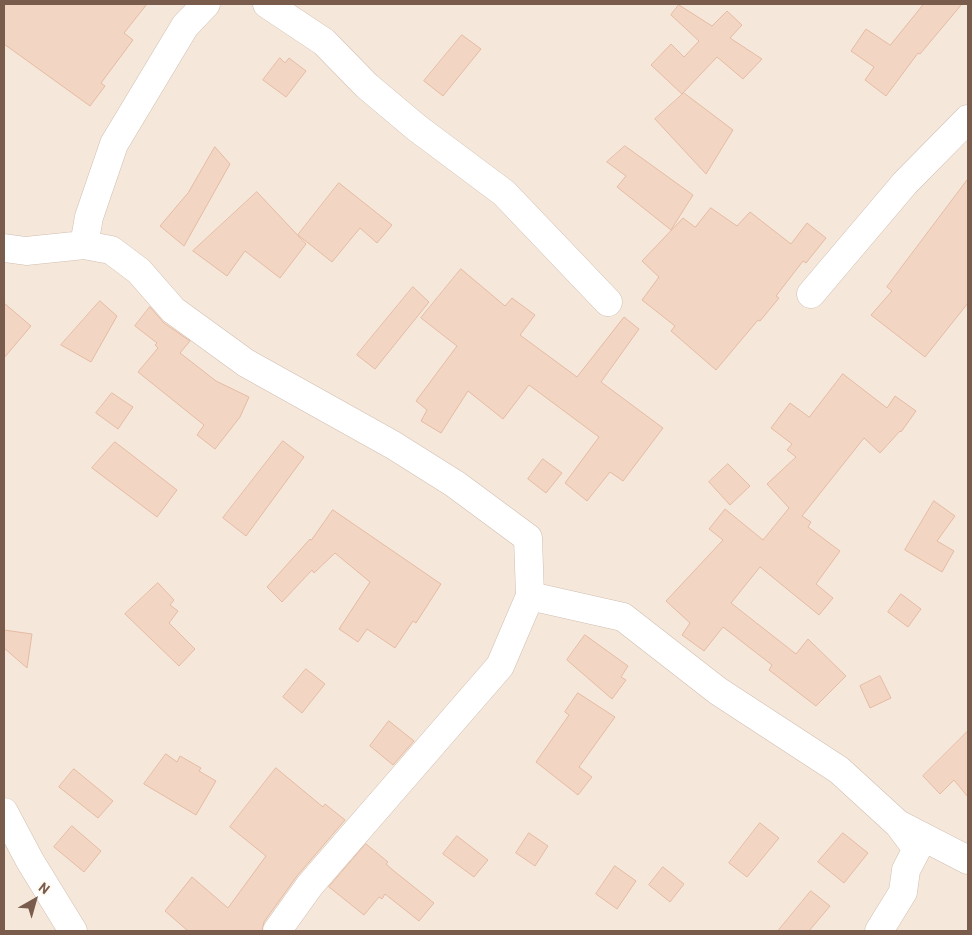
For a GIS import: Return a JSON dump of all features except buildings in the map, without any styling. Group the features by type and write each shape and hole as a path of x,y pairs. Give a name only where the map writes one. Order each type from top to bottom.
{"street":[{"path":"84,246 89,218 114,144 185,26 206,4"},
{"path":"267,4 324,42 367,86 418,128 504,193 608,302"},
{"path":"812,294 904,183 968,118"},
{"path":"4,248 26,251 84,246 111,250 140,271 173,310 238,358 393,445 455,484 528,538 530,596 500,666 310,885 277,931"},
{"path":"530,596 623,617 718,691 839,770 898,824 917,849 906,870 903,892 879,931"},
{"path":"4,812 30,861 73,931"},
{"path":"898,824 968,860"}],"shaded area":[{"path":"4,4 968,4 968,931 4,931"}]}
